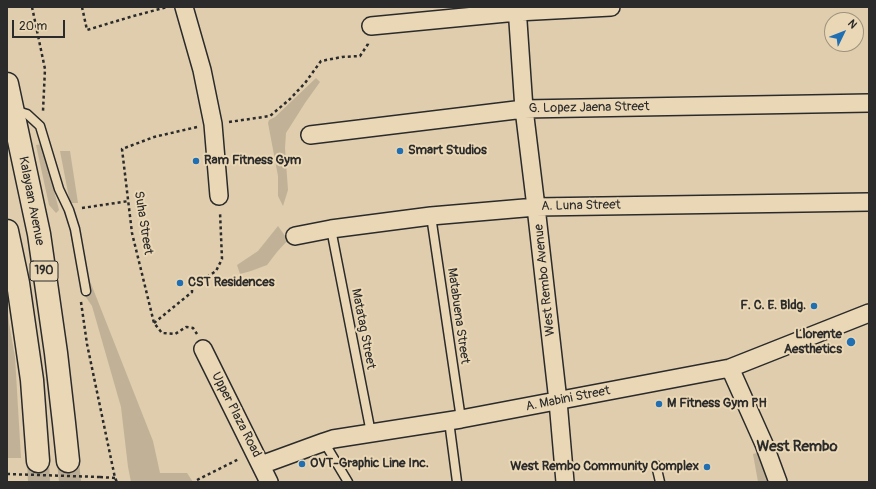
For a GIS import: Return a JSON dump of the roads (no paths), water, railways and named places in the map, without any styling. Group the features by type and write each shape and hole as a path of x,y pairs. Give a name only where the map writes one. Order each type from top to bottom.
{"main road":[{"name":"Kalayaan Avenue","path":"7,84 39,234 56,353 68,461"},
{"name":"190","path":"7,231 18,283 32,380 38,460"}],"street":[{"path":"184,7 202,70 213,124 219,196"},
{"path":"371,26 517,10 611,7"},
{"name":"West Rembo Avenue","path":"517,10 524,109 558,401 565,482"},
{"name":"G. Lopez Jaena Street","path":"310,135 524,109 869,103"},
{"name":"A. Luna Street","path":"295,236 331,229 431,216 536,207 869,202"},
{"name":"A. Mabini Street","path":"257,458 324,442 371,433 455,420 730,368 869,314"},
{"name":"Upper Plaza Road","path":"203,349 269,482"},
{"path":"730,368 764,444 778,482"}],"lane":[{"path":"12,109 28,114 40,126 59,189 69,210 75,229 86,291"},
{"name":"Matabuena Street","path":"431,216 455,420 457,482"},
{"name":"Matatag Street","path":"331,229 371,433"},
{"path":"324,442 348,482"},
{"path":"656,465 660,482"}],"tunnel":[{"path":"38,461 39,482"},
{"path":"68,461 70,482"}],"place":[{"name":"Smart Studios","path":"400,151"},
{"name":"Ram Fitness Gym","path":"196,161"},
{"name":"CST Residences","path":"180,283"},
{"name":"F. C. E. Bldg.","path":"814,306"},
{"name":"Llorente Aesthetics","path":"851,342"},
{"name":"M Fitness Gym PH","path":"659,404"},
{"name":"OVT-Graphic Line Inc.","path":"302,464"},
{"name":"West Rembo Community Complex","path":"707,467"}],"district":[{"name":"West Rembo","path":"797,447"}]}
